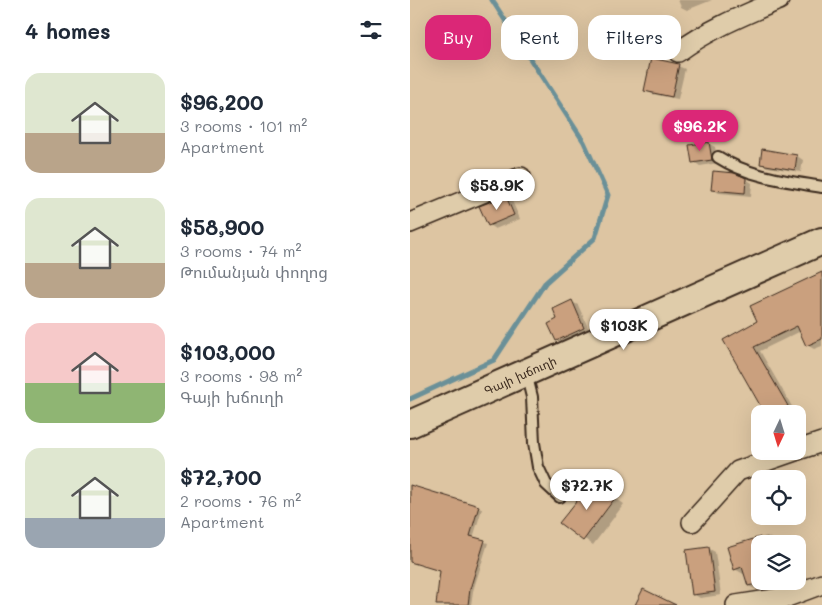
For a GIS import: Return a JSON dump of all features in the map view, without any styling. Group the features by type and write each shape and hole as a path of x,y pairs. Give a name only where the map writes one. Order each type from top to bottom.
{"main road":[{"name":"Գայի խճուղի","path":"410,424 822,240"}],"street":[{"path":"681,50 726,22 780,0"},
{"path":"410,224 521,177"},
{"path":"806,448 822,442"},
{"path":"692,522 738,471 770,460"},
{"path":"736,605 788,597 822,584"}],"lane":[{"path":"718,158 733,167 767,177 822,187"},
{"path":"526,372 532,398 534,443 538,467 546,484 560,497"}],"building":[{"path":"651,60 679,64 672,97 644,91"},
{"path":"709,142 712,160 692,163 689,145"},
{"path":"762,149 797,155 795,170 760,164"},
{"path":"713,171 735,173 746,178 745,193 711,190"},
{"path":"506,196 514,215 488,226 479,206"},
{"path":"822,272 822,339 806,346 797,326 754,347 787,405 760,405 723,340 757,321 750,306"},
{"path":"572,300 584,328 556,341 548,324 557,319 553,309"},
{"path":"593,481 615,498 583,541 559,523"},
{"path":"410,485 479,506 470,536 485,540 470,589 468,605 436,605 440,571 410,562"},
{"path":"751,540 751,585 748,586 742,567 734,570 727,547"},
{"path":"709,547 715,592 692,595 686,550"},
{"path":"643,589 676,605 635,605"}],"waterway":[{"path":"410,399 494,360 545,283 595,238 608,195 584,142 492,0"}]}
